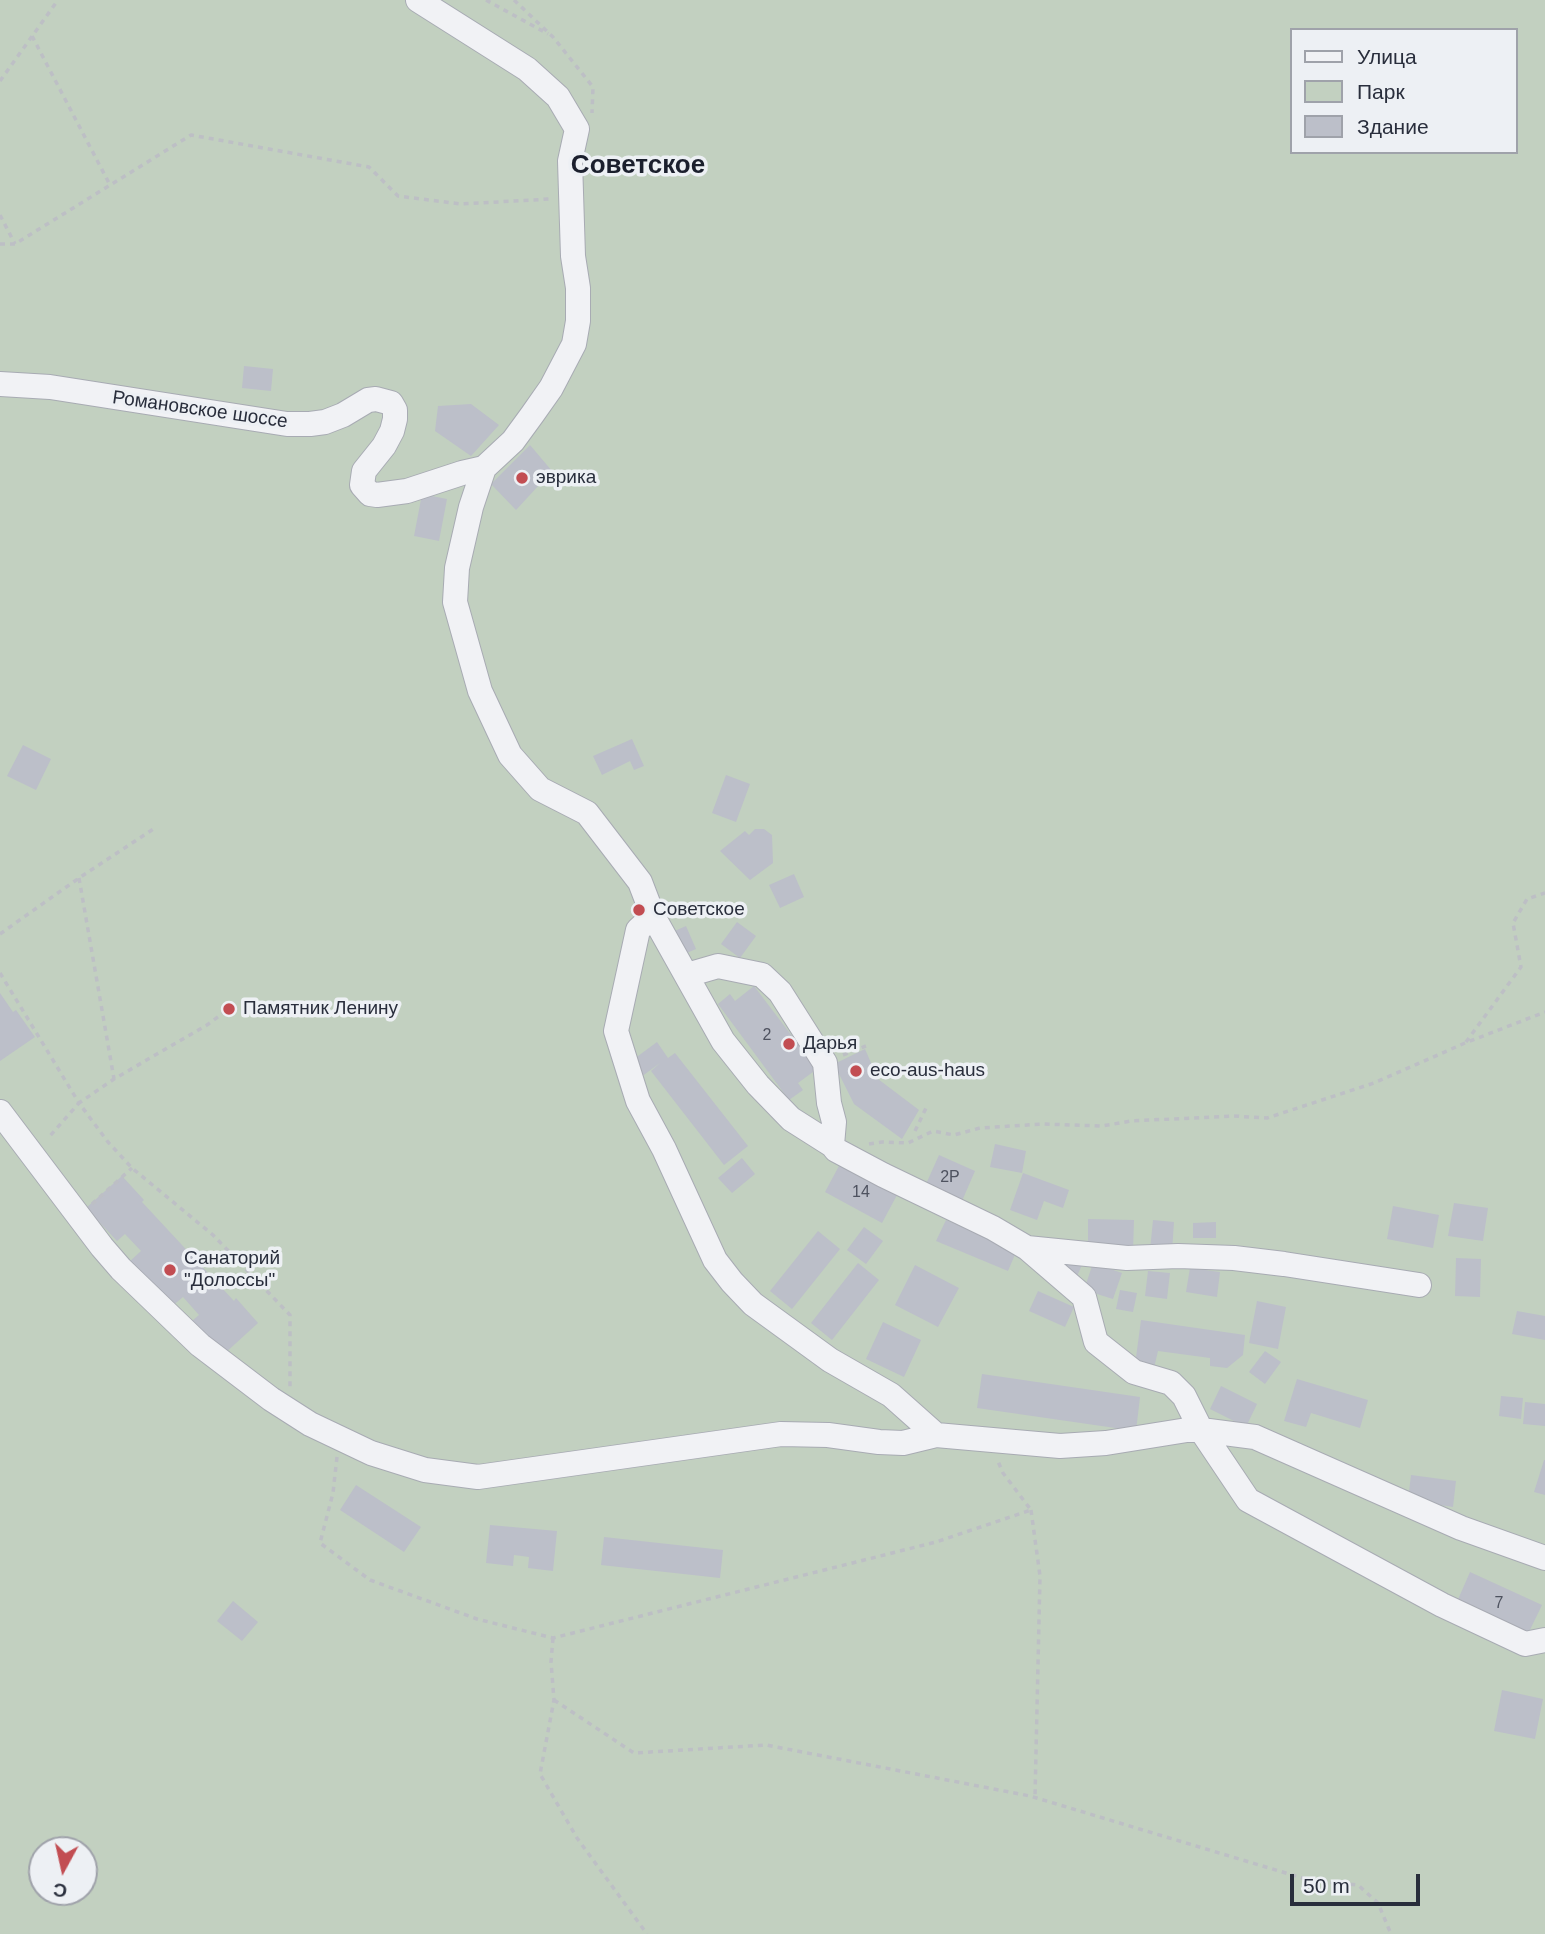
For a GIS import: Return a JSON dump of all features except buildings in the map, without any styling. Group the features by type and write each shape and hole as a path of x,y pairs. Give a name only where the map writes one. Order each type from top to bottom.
{"street":[{"path":"418,0 527,69 558,97 577,130"},
{"name":"Романовское шоссе","path":"0,384 50,387 287,424 326,422 368,400 376,399 391,403 395,410 392,431 364,471 362,485 370,494 407,491 484,468 513,441 532,415 551,388 574,344 578,321 578,288 573,257 570,161 577,130"},
{"path":"484,468 471,507 457,568 456,602 480,691 510,755 540,789 587,813 640,882 653,916 723,1041 758,1085 791,1119 834,1147 1027,1248 1084,1297 1096,1342 1134,1372 1171,1383 1184,1396 1201,1430 1248,1500 1442,1605 1525,1644 1545,1640"},
{"path":"653,916 638,930 616,1031 638,1101 664,1149 715,1260 753,1304 831,1360 891,1395 936,1435"},
{"path":"687,975 718,966 762,975 780,992 825,1063 834,1122 834,1147"},
{"path":"0,1112 77,1216 121,1269 200,1345 289,1412 370,1453 425,1470 478,1477 781,1434 828,1434 903,1443 936,1435 1060,1446 1106,1443 1201,1430 1255,1437 1461,1528 1545,1558"},
{"path":"1027,1248 1127,1258 1234,1258 1419,1285"}],"path":[{"path":"0,81 58,0"},
{"path":"486,0 553,37"},
{"path":"514,0 553,37 593,87 592,113 577,130"},
{"path":"32,36 110,186"},
{"path":"0,244 15,244 191,135 369,167 398,196 461,204 570,198"},
{"path":"0,215 15,244"},
{"path":"0,934 155,828"},
{"path":"79,878 114,1079"},
{"path":"1465,1043 1521,967 1513,923 1527,899 1545,893"},
{"path":"0,973 79,1103 108,1142 132,1168 213,1235 290,1315 289,1412"},
{"path":"50,1136 79,1103 226,1011"},
{"path":"834,1147 882,1142 908,1143 933,1131 954,1135 980,1128 1043,1124 1102,1126 1131,1121 1234,1116 1267,1118 1374,1083 1545,1012"},
{"path":"825,1063 866,1046"},
{"path":"915,1131 926,1108"},
{"path":"77,1216 132,1168"},
{"path":"340,1438 333,1493 320,1543 370,1580 477,1619 553,1638 936,1542 1031,1510"},
{"path":"989,1439 1003,1473 1031,1510 1040,1576 1035,1797"},
{"path":"553,1638 551,1662 554,1700 540,1774 577,1839 647,1934"},
{"path":"554,1700 634,1753 766,1745 1035,1797 1309,1880 1358,1885 1378,1903 1391,1934"}],"green space":[{"path":"0,0 1545,0 1545,1934 0,1934"}],"place":[{"name":"эврика","path":"522,478"},
{"name":"Советское","path":"639,910"},
{"name":"Памятник Ленину","path":"229,1009"},
{"name":"Дарья","path":"789,1044"},
{"name":"eco-aus-haus","path":"856,1071"},
{"name":"Санаторий \"Долоссы\"","path":"170,1270"}],"district":[{"name":"Советское","path":"638,166"}]}
